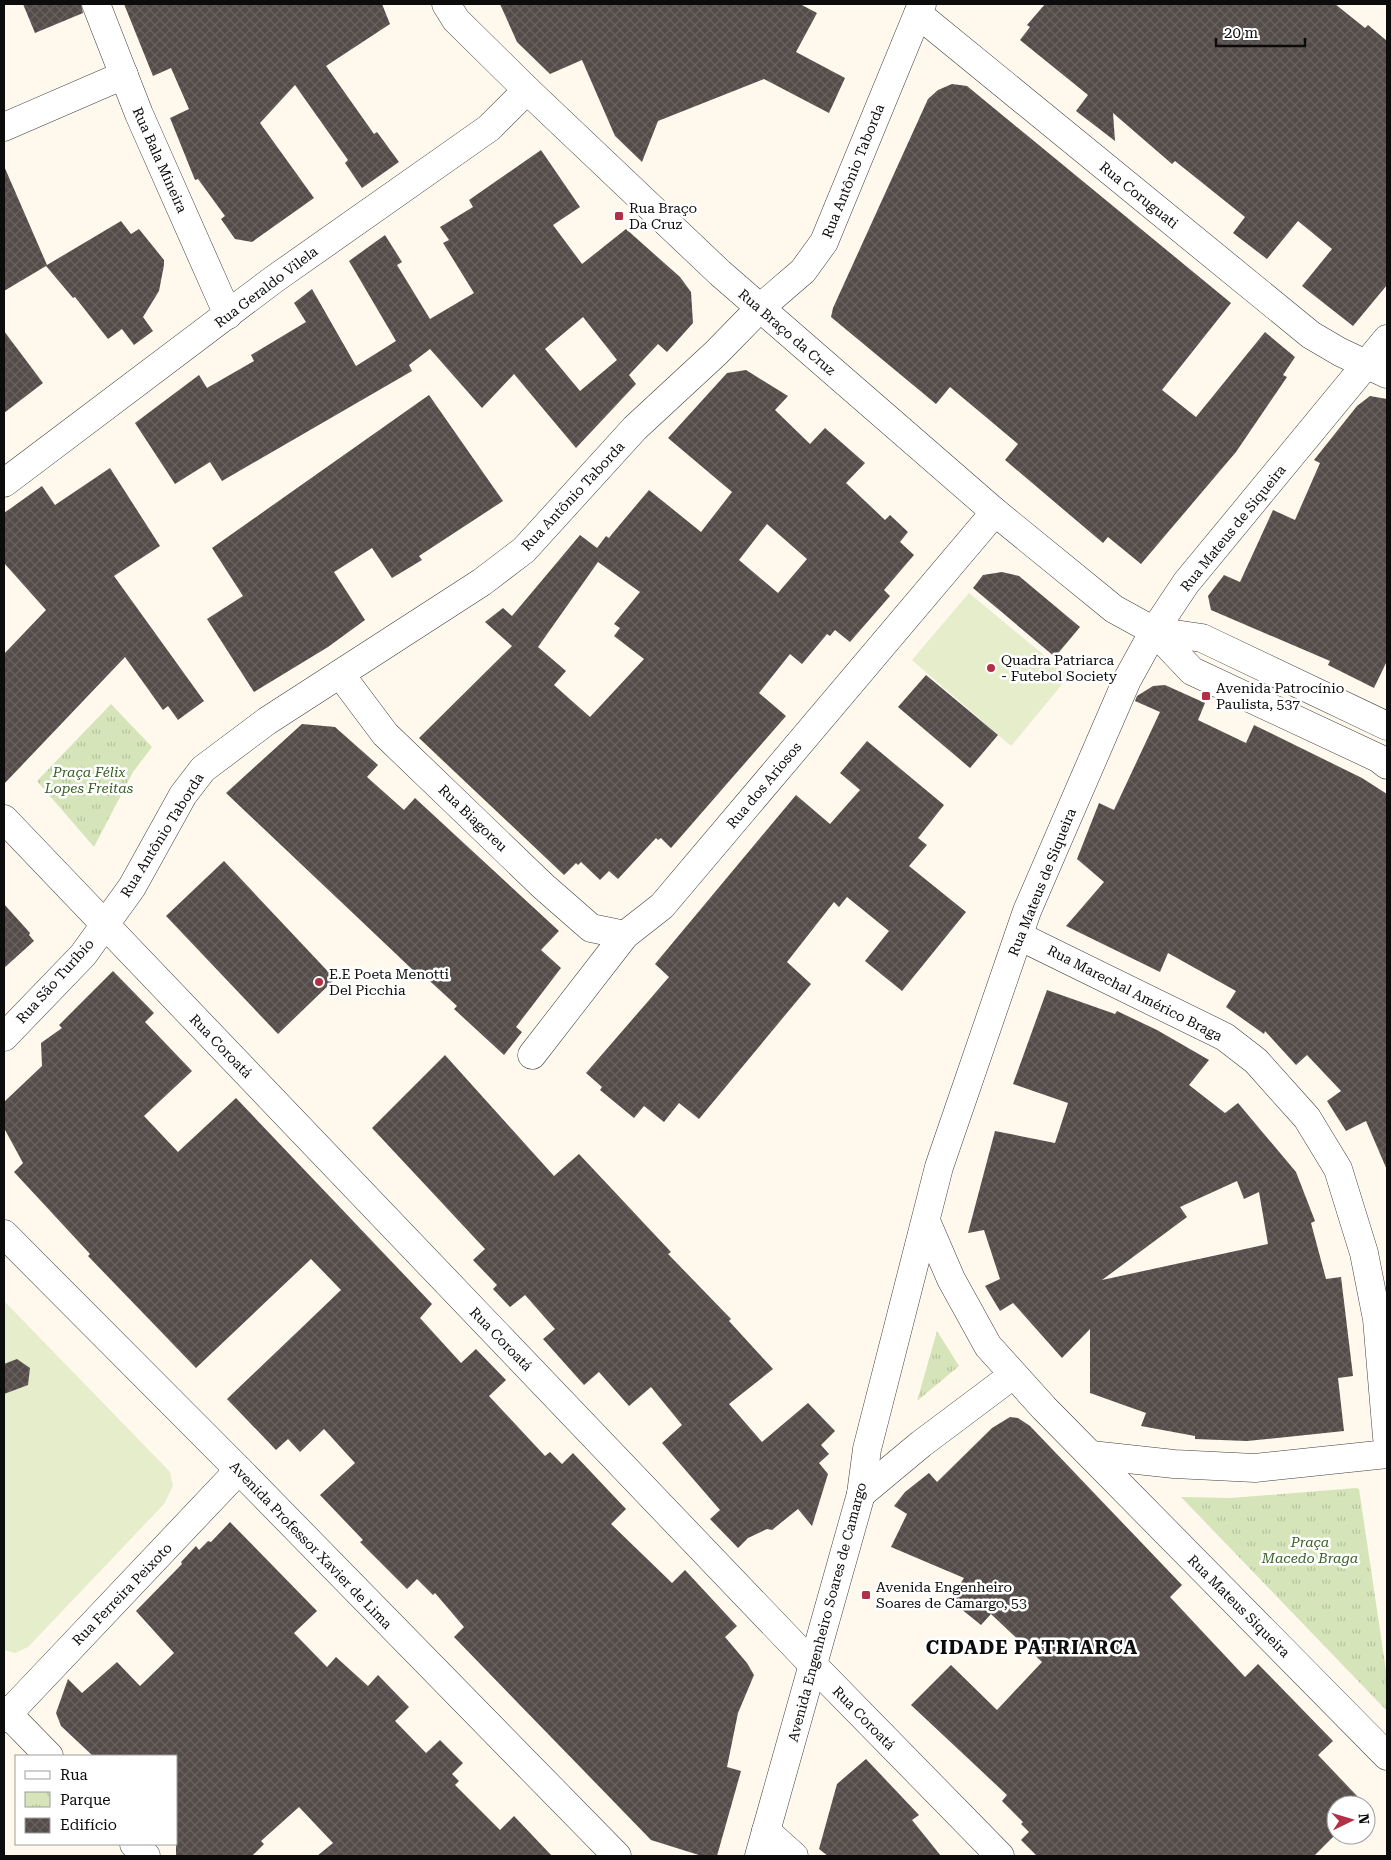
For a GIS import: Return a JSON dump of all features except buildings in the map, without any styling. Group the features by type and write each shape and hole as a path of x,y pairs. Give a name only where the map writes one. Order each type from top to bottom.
{"street":[{"name":"Rua Bala Mineira","path":"96,4 124,74 228,315"},
{"name":"Rua Braço da Cruz","path":"446,4 456,20 527,90 760,308 995,512 1114,609 1154,631"},
{"name":"Rua Antônio Taborda","path":"105,924 132,887 183,795 203,768 267,720 482,582 524,550 635,428 716,353 760,308 803,271 824,242 920,9"},
{"name":"Rua Coruguati","path":"920,9 1311,335 1377,370"},
{"path":"4,127 124,74"},
{"name":"Rua Geraldo Vilela","path":"4,483 273,280 489,128 527,90"},
{"name":"Rua Mateus de Siqueira","path":"926,1221 939,1167 1027,911 1127,680 1154,631 1186,583 1377,370 1387,339"},
{"name":"Rua dos Ariosos","path":"532,1055 625,935 662,906 995,512"},
{"path":"1154,631 1202,638 1387,726"},
{"path":"1154,631 1192,671 1378,758 1387,766"},
{"name":"Rua Biagoreu","path":"340,674 386,734 543,886 591,928 625,935"},
{"name":"Rua Coroatá","path":"4,819 814,1666 1000,1856"},
{"name":"Rua São Turíbio","path":"4,1037 83,956 105,924"},
{"name":"Rua Marechal Américo Braga","path":"1019,936 1225,1037 1256,1061 1307,1118 1338,1169 1364,1253 1377,1319 1387,1437"},
{"path":"926,1221 951,1279 988,1346 1091,1455 1174,1464 1255,1468 1387,1454"},
{"name":"Avenida Engenheiro Soares de Camargo","path":"763,1844 861,1494 867,1449 926,1221"},
{"name":"Avenida Professor Xavier de Lima","path":"4,1234 239,1470 617,1856"},
{"path":"861,1494 921,1444 1014,1375"},
{"name":"Rua Mateus Siqueira","path":"1091,1455 1387,1756"},
{"name":"Rua Ferreira Peixoto","path":"5,1714 239,1470"},
{"path":"5,1714 48,1755"},
{"path":"763,1844 794,1856"},
{"path":"135,1845 146,1856"}],"green space":[{"name":"Quadra Patriarca - Futebol Society","path":"969,593 1069,676 1011,746 912,660"},
{"name":"Praça Félix Lopes Freitas","path":"111,704 152,747 133,772 94,847 37,781"},
{"path":"4,1301 170,1472 173,1486 164,1504 28,1647 15,1653 4,1650"},
{"path":"937,1331 959,1366 917,1401 920,1391"},
{"name":"Praça Macedo Braga","path":"1359,1489 1387,1677 1387,1711 1181,1497 1231,1498"}],"place":[{"name":"Rua Braço Da Cruz","path":"619,216"},
{"name":"Quadra Patriarca - Futebol Society","path":"991,668"},
{"name":"Avenida Patrocínio Paulista, 537","path":"1206,696"},
{"name":"E.E Poeta Menotti Del Picchia","path":"319,982"},
{"name":"Avenida Engenheiro Soares de Camargo, 53","path":"866,1595"}],"district":[{"name":"CIDADE PATRIARCA","path":"1032,1647"}]}
